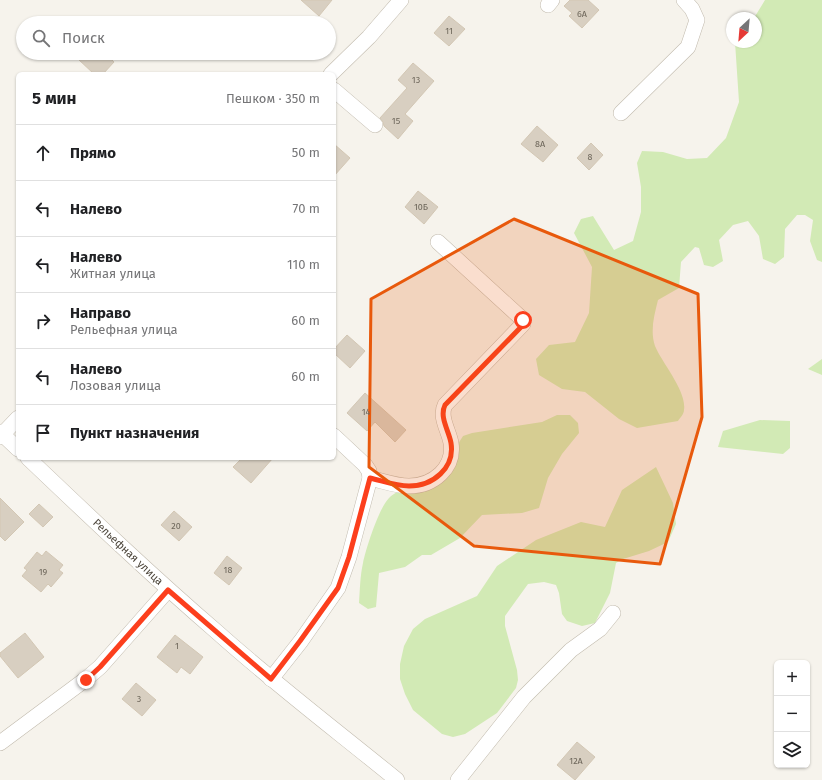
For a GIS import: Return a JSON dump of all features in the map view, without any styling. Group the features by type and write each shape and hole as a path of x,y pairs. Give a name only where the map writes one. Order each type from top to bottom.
{"street":[{"path":"333,72 369,37 400,0"},
{"path":"621,113 688,47 693,36 697,20 692,9 684,0"},
{"path":"336,92 375,125"},
{"path":"370,478 398,485 410,486 420,485 432,481 442,473 448,465 452,455 449,436 443,416 443,409 445,405 523,324 523,320 520,317 438,242"},
{"path":"16,420 1,434 16,447"},
{"path":"271,679 338,588 349,557 370,478 369,471 365,465 336,438"},
{"name":"Рельефная улица","path":"30,460 168,590 271,679 397,780"},
{"path":"0,743 86,680 100,667 168,590"},
{"path":"458,780 524,697 571,650 600,629 613,613"}],"highlighted area":[{"path":"514,219 698,294 702,417 660,564 474,546 369,467 371,299"}],"green space":[{"path":"765,0 822,0 822,262 817,260 810,241 813,220 805,215 797,215 785,229 784,257 775,264 763,259 759,236 748,221 733,225 719,240 723,261 713,267 704,265 699,248 695,247 681,262 679,288 658,300 653,329 655,346 658,353 682,394 684,411 678,421 637,428 619,419 585,392 562,389 539,375 536,359 549,345 575,342 589,313 592,267 574,233 581,219 593,216 614,250 633,241 641,212 641,187 637,163 642,151 663,152 687,159 707,158 726,138 739,102 735,48 762,48 762,12 758,12"},
{"path":"822,359 822,375 808,369"},
{"path":"557,415 570,415 578,423 579,433 562,454 548,478 539,508 522,513 482,515 460,538 431,555 422,555 405,567 379,573 376,607 368,609 359,603 361,573 367,548 377,519 389,498 401,490 429,477 454,468 458,457 458,444 463,436 472,433 542,422"},
{"path":"760,420 790,421 790,448 783,454 718,447 723,431"},
{"path":"656,467 673,503 676,524 668,542 649,551 623,559 616,563 610,593 595,623 582,626 567,621 562,614 559,593 556,585 544,582 528,584 505,616 505,626 517,670 518,680 516,688 497,713 465,734 453,737 442,734 413,710 400,679 400,664 404,646 413,629 425,619 477,596 497,566 536,540 581,522 605,527 622,490"}],"building":[{"path":"301,0 332,0 319,16"},
{"path":"570,0 588,0 599,10 582,28 569,16 572,13 564,6"},
{"path":"449,16 465,29 449,46 434,33"},
{"path":"79,60 112,60 114,62 105,72 92,72"},
{"path":"413,63 434,81 405,114 413,121 398,139 384,126 380,118 407,88 398,80"},
{"path":"537,126 558,145 543,162 521,144"},
{"path":"591,143 603,155 589,170 577,158"},
{"path":"336,146 350,158 336,174"},
{"path":"418,191 438,207 424,224 405,207"},
{"path":"347,335 365,351 350,368 336,355 336,347"},
{"path":"365,393 406,430 395,442 375,422 367,431 347,413"},
{"path":"240,460 271,460 251,483 233,467"},
{"path":"0,498 24,522 5,541 0,536"},
{"path":"39,504 53,517 43,527 29,514"},
{"path":"174,511 192,527 179,541 161,525"},
{"path":"46,551 63,565 59,570 63,573 51,587 48,584 41,592 22,576 27,570 24,568 37,552 42,556"},
{"path":"227,556 242,568 229,585 214,573"},
{"path":"25,633 44,657 18,678 0,656 0,653"},
{"path":"175,635 203,657 190,674 181,667 177,673 157,657"},
{"path":"136,683 156,700 142,716 122,699"},
{"path":"577,742 595,757 575,780 557,765"}],"route":[{"path":"86,680 100,667 168,590 271,679 338,588 349,557 370,478 398,485 410,486 420,485 432,481 442,473 448,465 452,455 447,426 443,416 443,409 445,405 448,400 521,327 523,320"}]}
